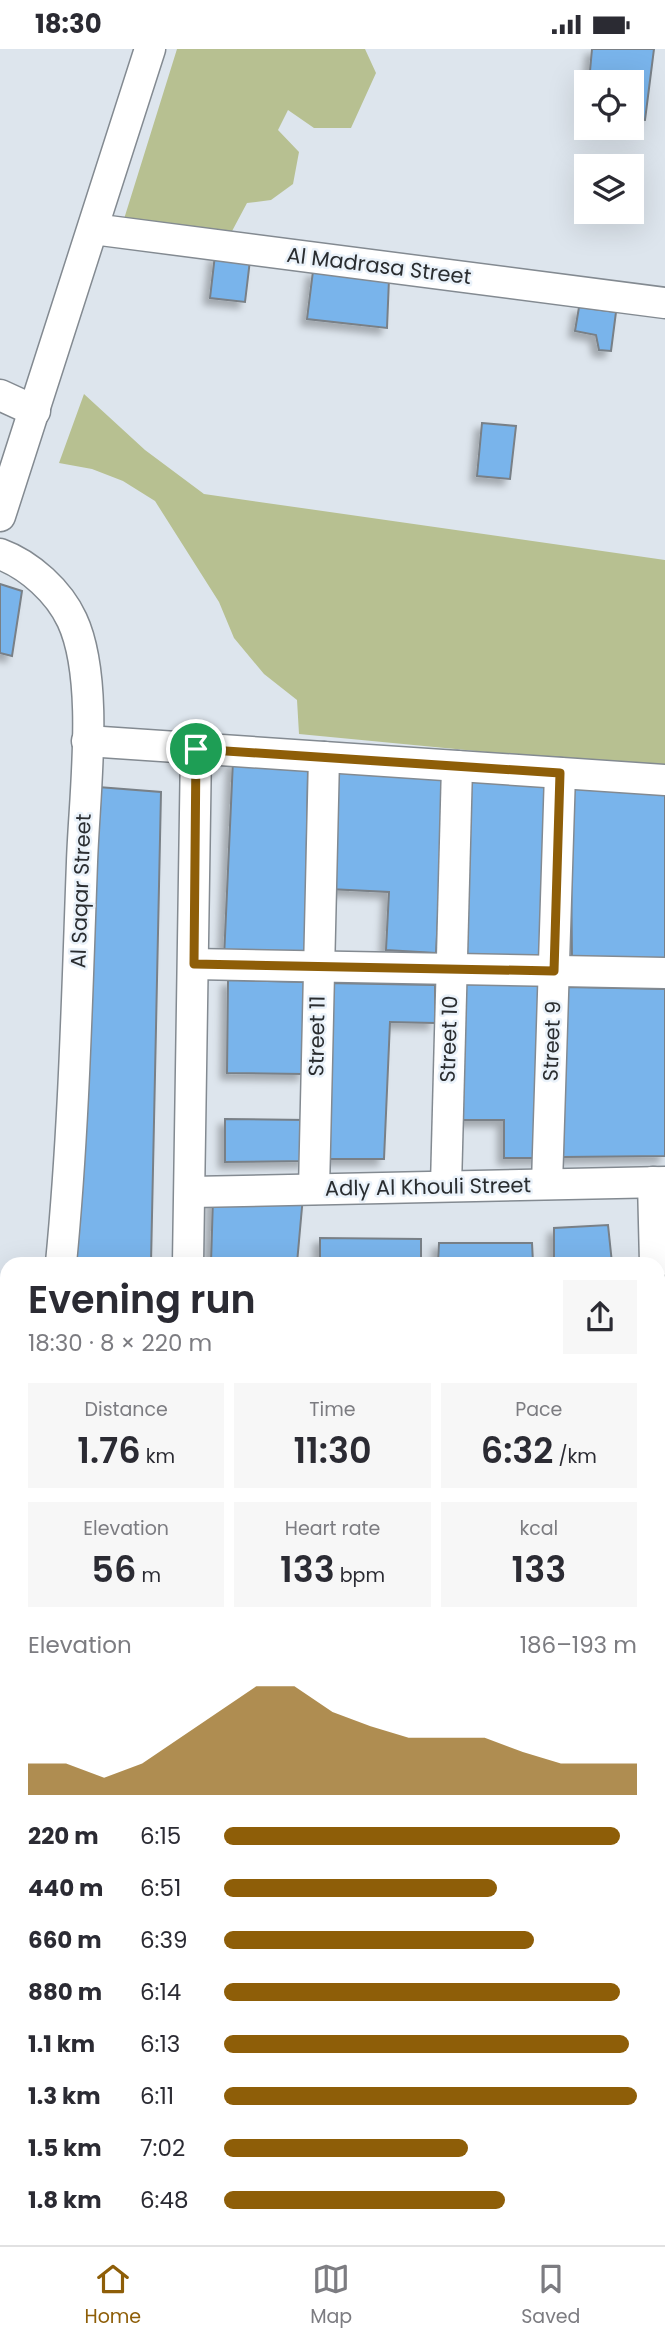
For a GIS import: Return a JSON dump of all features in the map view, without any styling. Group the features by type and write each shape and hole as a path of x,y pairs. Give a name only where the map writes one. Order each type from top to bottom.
{"street":[{"path":"0,516 150,49"},
{"name":"Al Madrasa Street","path":"93,229 665,303"},
{"path":"0,395 35,411"},
{"name":"Al Saqar Street","path":"0,554 12,559 47,584 72,620 84,661 87,741 70,1176 62,1257"},
{"path":"87,741 665,780"},
{"path":"188,1257 196,749"},
{"name":"Street 11","path":"314,1189 324,757"},
{"name":"Street 10","path":"446,1187 457,766"},
{"name":"Street 9","path":"547,1184 560,773"},
{"path":"194,964 665,973"},
{"path":"656,1257 659,1182"},
{"name":"Adly Al Khouli Street","path":"191,1192 659,1182"}],"green space":[{"path":"177,49 365,49 376,73 351,128 314,128 288,110 278,130 299,152 293,184 271,200 247,203 231,233 124,219"},
{"path":"84,394 145,450 204,494 665,560 665,769 299,734 297,700 264,674 234,638 219,602 155,501 123,481 92,469 59,463"}],"building":[{"path":"592,49 654,49 645,120 644,70 590,70"},
{"path":"215,255 250,260 245,302 210,298"},
{"path":"313,271 389,279 387,328 307,319"},
{"path":"579,307 616,312 611,351 599,350 596,335 575,331"},
{"path":"482,423 516,426 510,479 477,476"},
{"path":"0,584 22,591 12,656 0,653"},
{"path":"233,760 308,770 305,959 224,958"},
{"path":"336,761 446,767 436,953 386,950 389,892 329,889"},
{"path":"468,768 549,777 542,958 457,956"},
{"path":"570,777 665,786 665,963 572,960"},
{"path":"98,787 161,792 151,1257 69,1257"},
{"path":"228,980 305,982 304,1074 227,1073"},
{"path":"326,983 435,985 435,1023 390,1022 384,1159 321,1159"},
{"path":"453,984 543,985 543,1158 504,1158 504,1120 452,1120"},
{"path":"565,987 665,989 665,1156 563,1157"},
{"path":"225,1119 307,1120 307,1161 225,1162"},
{"path":"303,1196 298,1257 211,1257 213,1198"},
{"path":"608,1225 611,1257 554,1257 554,1228"},
{"path":"320,1238 421,1239 421,1257 320,1257"},
{"path":"439,1243 532,1243 533,1257 438,1257"}],"route":[{"path":"196,749 560,773 554,971 194,964 196,749"}]}
